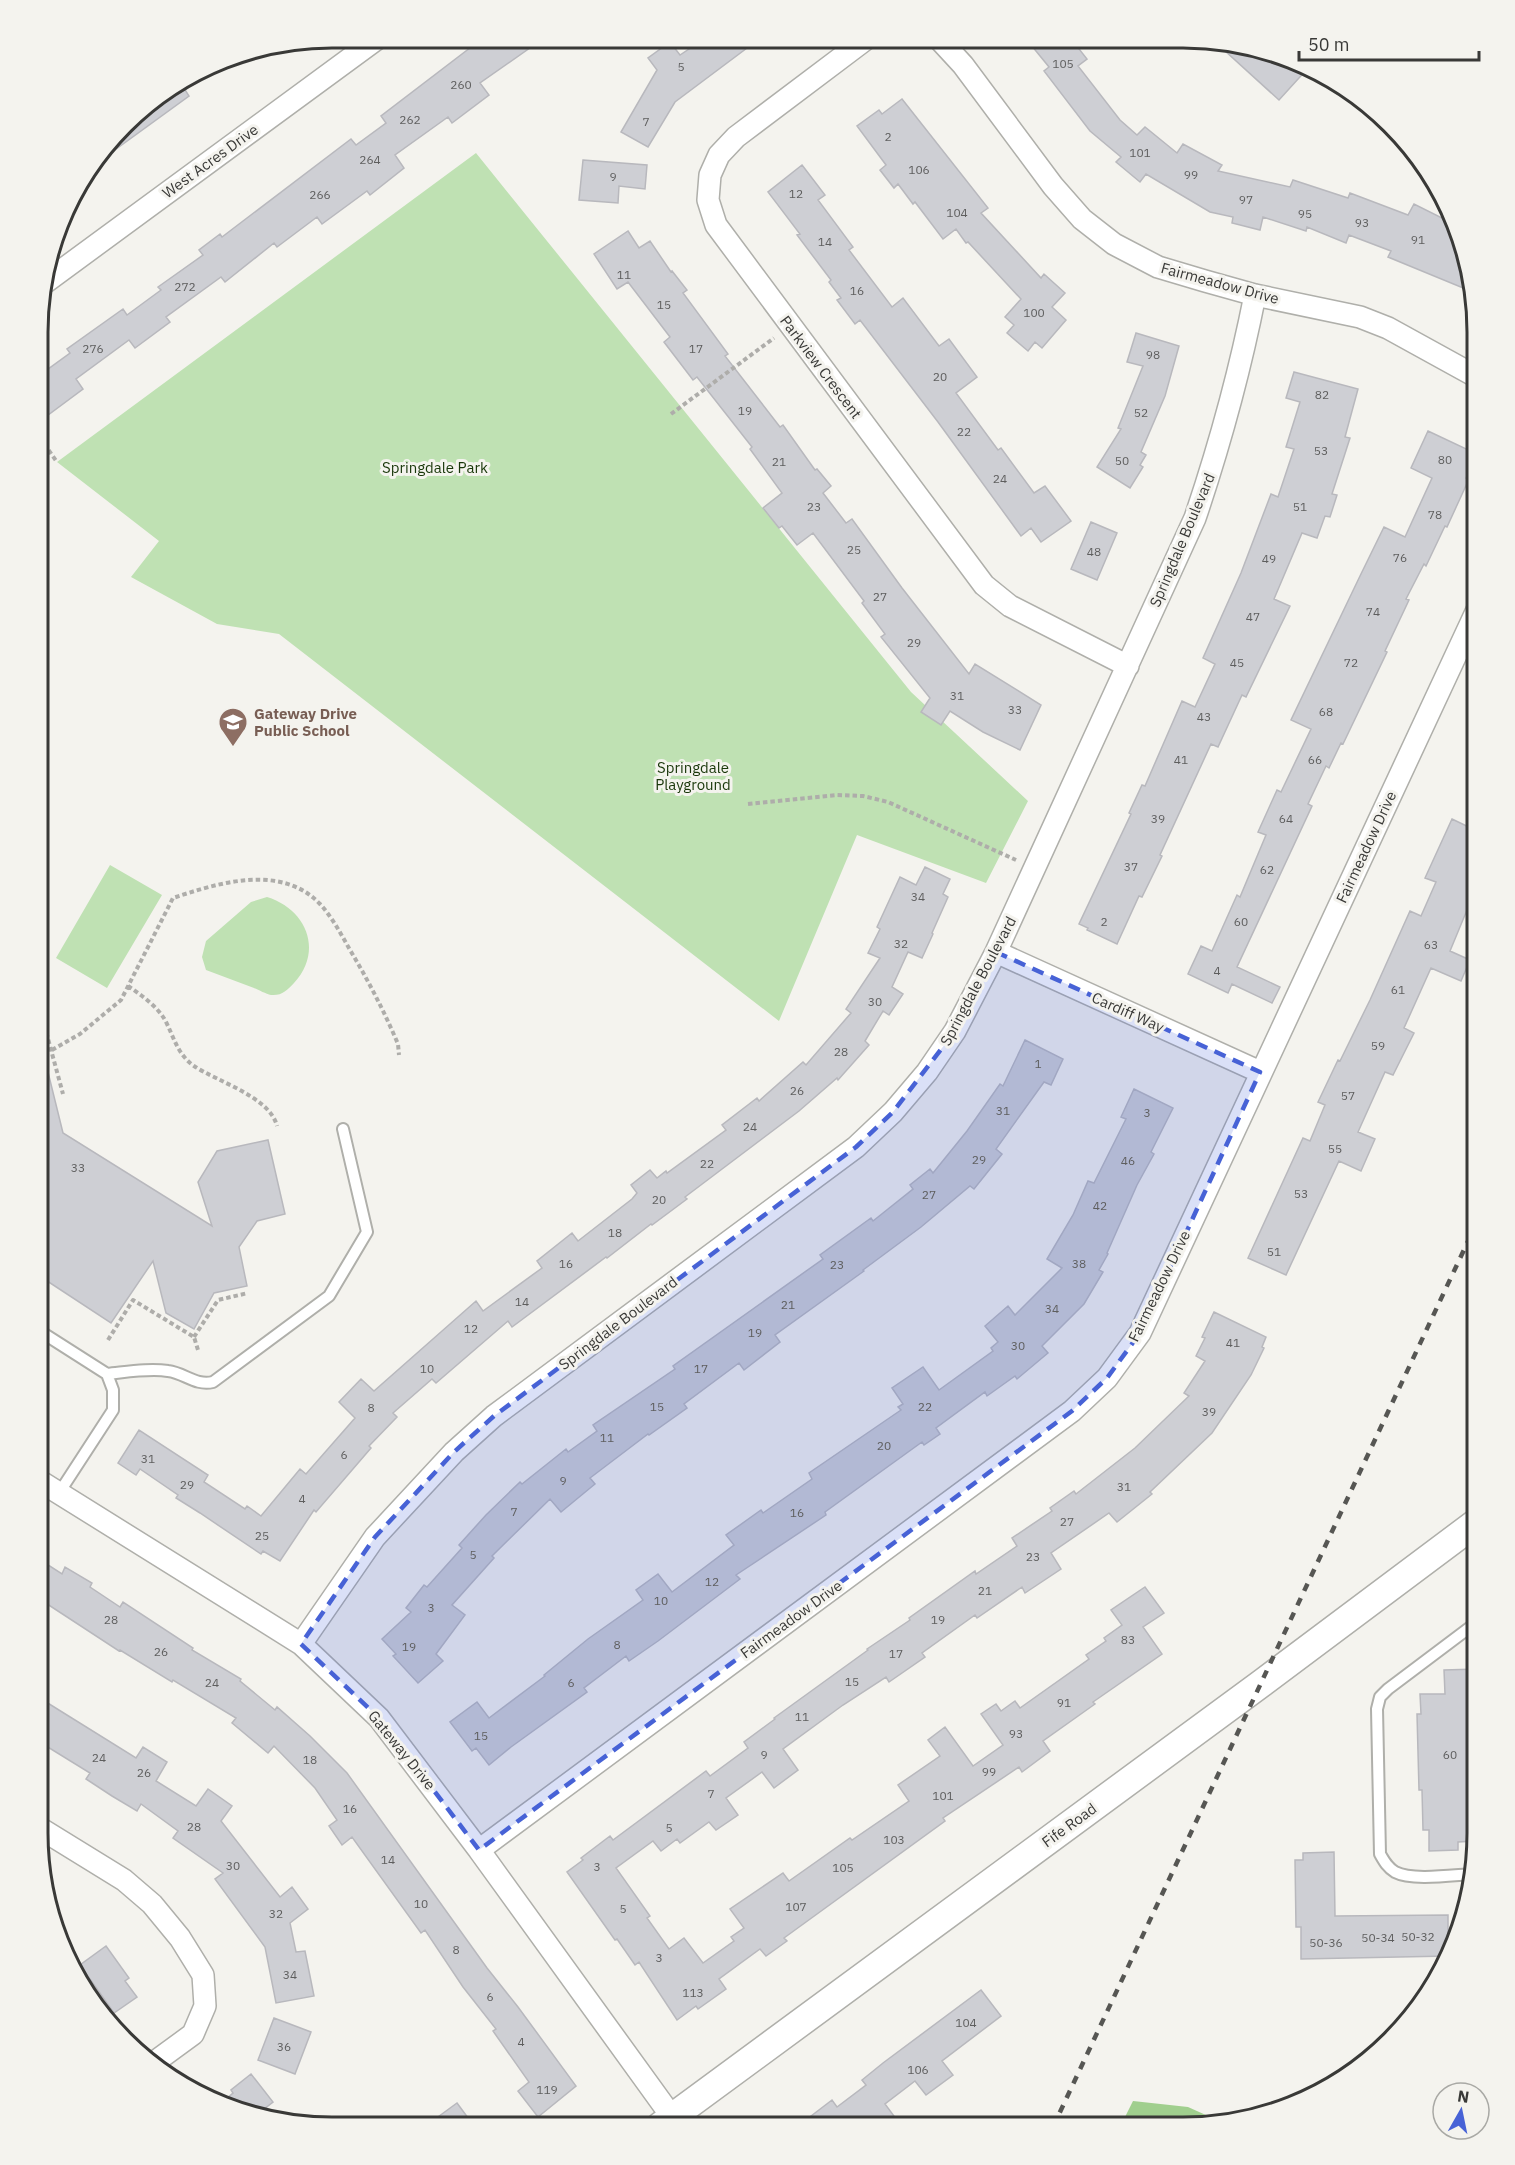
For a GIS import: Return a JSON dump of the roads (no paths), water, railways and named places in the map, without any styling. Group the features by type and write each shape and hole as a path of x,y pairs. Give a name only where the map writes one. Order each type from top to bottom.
{"street":[{"name":"West Acres Drive","path":"53,277 364,48"},
{"name":"Parkview Crescent","path":"854,48 736,137 719,155 710,175 708,200 716,225 984,585 1010,606 1128,666"},
{"name":"Fairmeadow Drive","path":"947,48 963,65 1053,186 1082,219 1114,244 1158,267 1256,294 1360,317 1388,328 1467,371"},
{"name":"Springdale Boulevard","path":"301,1644 375,1537 430,1477 486,1423 856,1146 893,1112 927,1072 955,1031 996,952 1195,518 1214,464 1242,360 1256,294"},
{"name":"Fairmeadow Drive","path":"479,1850 1072,1411 1107,1378 1140,1333 1260,1071 1467,631"},
{"name":"Cardiff Way","path":"996,952 1260,1071"},
{"name":"Gateway Drive","path":"48,1486 301,1644 379,1718 479,1850 663,2117"},
{"name":"Fife Road","path":"671,2117 1467,1529"},
{"path":"48,1833 124,1880 145,1898 180,1938 203,1975 205,2006 193,2034 160,2058"}],"lane":[{"path":"107,1374 171,1371 196,1382 205,1384 213,1382 329,1296 367,1232 343,1130"},
{"path":"48,1336 107,1374 113,1390 113,1410 59,1493"},
{"path":"1464,1874 1411,1876 1397,1873 1386,1865 1380,1854 1377,1719 1380,1697 1388,1689 1467,1630"}],"railway":[{"path":"1058,2117 1467,1243"}],"place":[{"name":"Gateway Drive Public School","path":"233,748"}],"park label":[{"name":"Springdale Park","path":"435,467"},
{"name":"Springdale Playground","path":"693,776"}]}
